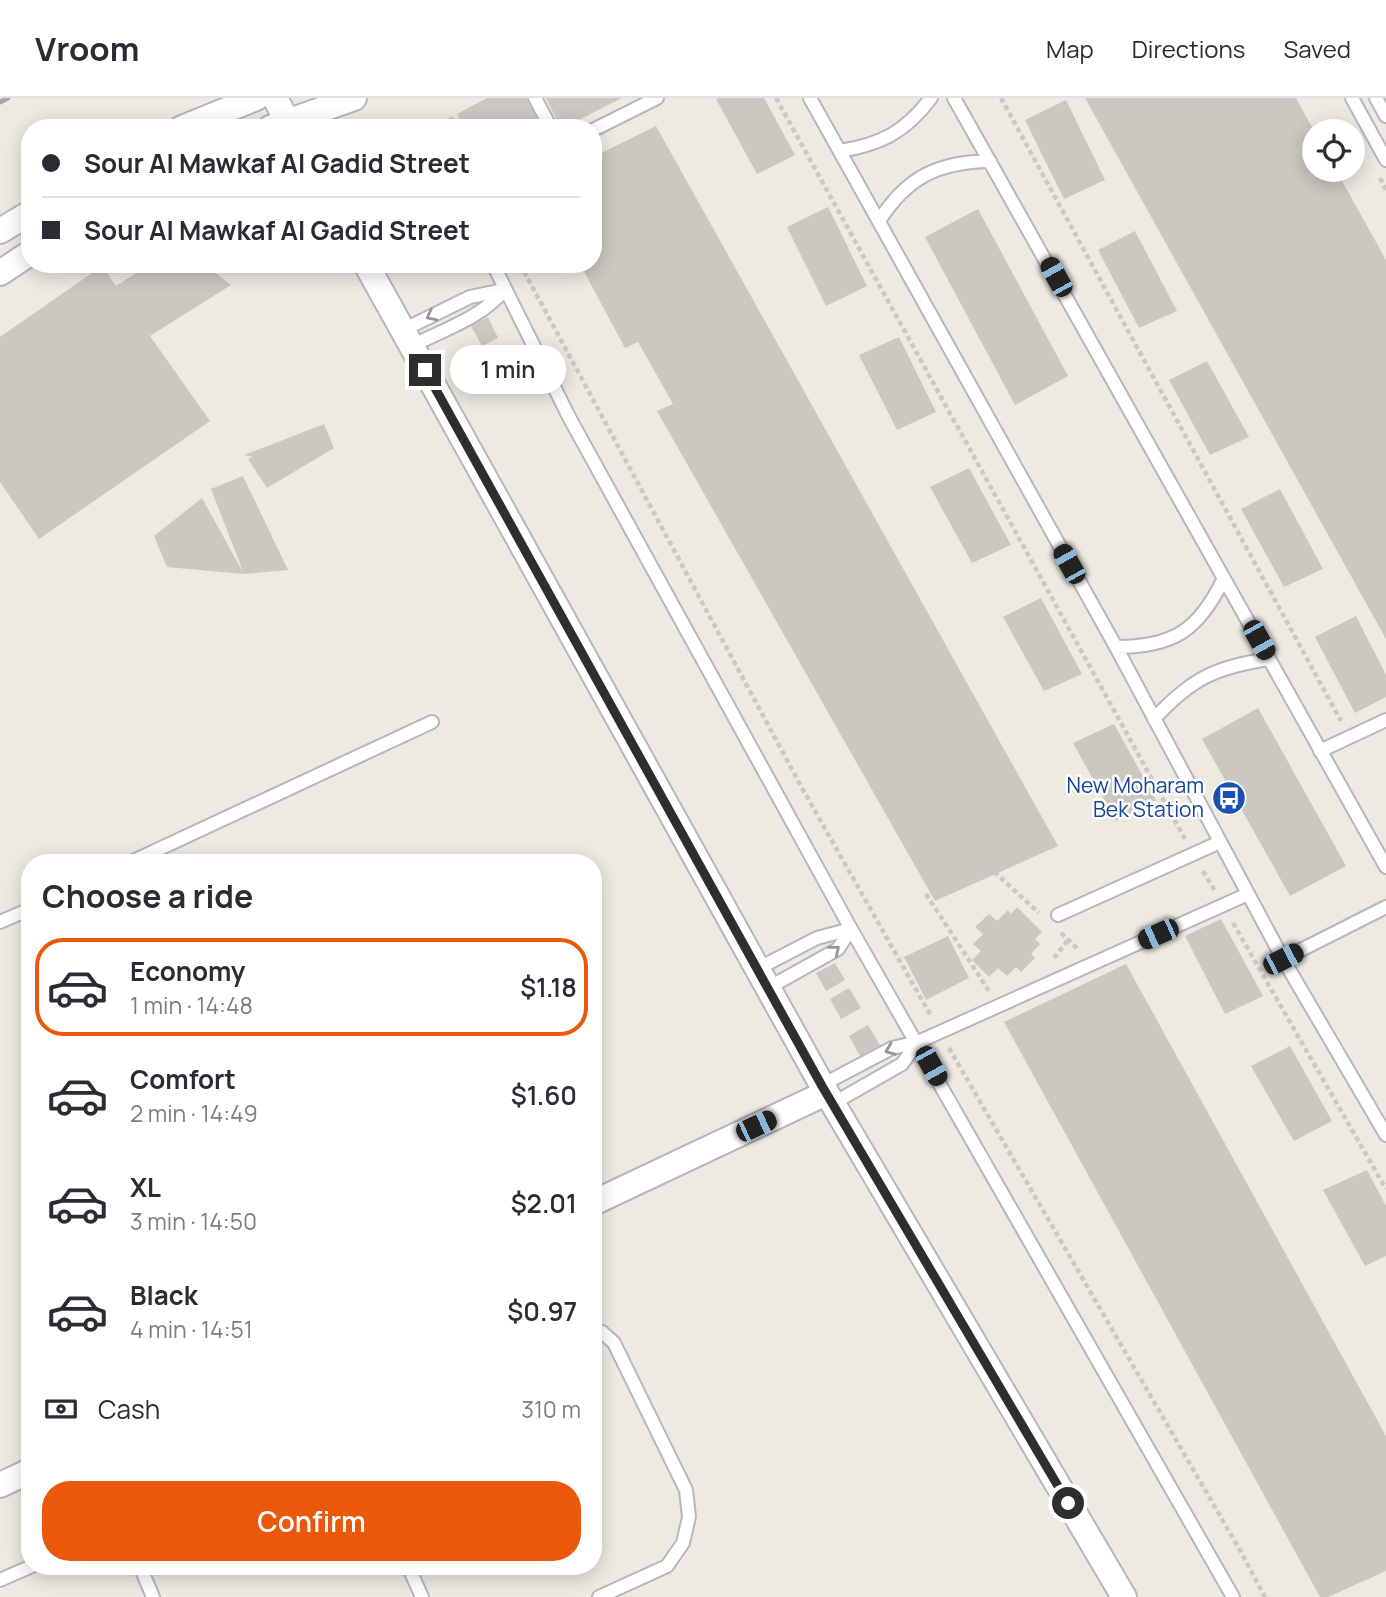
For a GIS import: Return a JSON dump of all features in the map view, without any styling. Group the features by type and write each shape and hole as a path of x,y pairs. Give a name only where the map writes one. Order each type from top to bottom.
{"street":[{"path":"204,119 256,98"},
{"path":"275,98 281,119"},
{"path":"299,119 354,98"},
{"path":"0,231 21,218"},
{"path":"0,273 21,259"},
{"path":"371,273 827,1094 1124,1597"},
{"path":"602,1199 827,1094"},
{"path":"0,1485 21,1475"}],"lane":[{"path":"535,98 546,119"},
{"path":"602,126 657,98"},
{"path":"810,98 1116,647 1283,959 1386,1135"},
{"path":"840,151 884,140 919,114 931,98"},
{"path":"954,98 1386,867"},
{"path":"1352,98 1386,160"},
{"path":"1376,98 1386,116"},
{"path":"879,221 891,203 925,174 946,165 990,161"},
{"path":"497,273 569,416 851,929 1233,1597"},
{"path":"407,338 488,306 504,289"},
{"path":"407,338 459,302 504,289"},
{"path":"1116,647 1143,647 1170,639 1194,624 1212,603 1224,578"},
{"path":"1154,719 1176,695 1204,676 1235,664 1269,659"},
{"path":"1321,751 1386,720"},
{"path":"148,854 432,722"},
{"path":"1058,915 1220,842"},
{"path":"827,1094 881,1053 918,1042 1248,894"},
{"path":"1283,959 1386,907"},
{"path":"0,922 21,913"},
{"path":"762,979 828,956 846,940 851,929"},
{"path":"762,979 817,938 851,929"},
{"path":"827,1094 902,1064 918,1042"},
{"path":"599,1597 667,1566 683,1543 689,1517 686,1490 614,1343 602,1332"},
{"path":"0,1580 21,1571"},
{"path":"144,1575 153,1597"},
{"path":"412,1575 422,1597"}],"path":[{"path":"776,98 1193,853 1386,1189"},
{"path":"1001,98 1350,737"},
{"path":"525,273 817,816 1229,1530 1265,1597"},
{"path":"926,894 999,1006"}],"building":[{"path":"487,98 526,98 537,119 460,119 457,114"},
{"path":"546,98 622,98 581,119 556,119"},
{"path":"764,98 795,155 757,174 716,99"},
{"path":"1085,98 1296,98 1307,119 1302,119 1302,182 1343,182 1386,260 1386,639"},
{"path":"1066,100 1105,180 1064,199 1025,120"},
{"path":"656,126 1058,846 935,901 657,411 673,404 638,342 625,348 585,273 602,273 602,153"},
{"path":"828,207 867,286 826,306 787,227"},
{"path":"978,209 1068,376 1015,405 925,237"},
{"path":"1135,231 1177,311 1139,328 1098,250"},
{"path":"92,273 107,273 116,286 136,273 216,273 231,285 150,336 210,421 39,539 0,482 0,337"},
{"path":"488,317 498,338 482,346 471,326"},
{"path":"899,337 936,412 897,430 859,355"},
{"path":"1207,361 1249,437 1210,455 1169,380"},
{"path":"324,424 334,448 267,488 248,459 253,457 244,455"},
{"path":"969,468 1011,545 972,563 930,487"},
{"path":"243,476 288,570 244,574 211,489"},
{"path":"1280,489 1323,569 1284,587 1241,509"},
{"path":"202,498 244,574 167,567 154,536"},
{"path":"1041,598 1082,674 1044,691 1003,617"},
{"path":"1356,616 1386,675 1386,697 1355,713 1315,637"},
{"path":"1258,708 1346,866 1290,896 1202,739"},
{"path":"1114,724 1156,800 1116,821 1073,743"},
{"path":"1017,907 1042,932 1035,939 1040,944 1031,954 1035,958 1021,972 1016,967 1007,976 998,968 989,977 972,960 981,951 973,944 983,934 975,927 989,914 997,921 1008,910 1011,914"},
{"path":"1221,919 1263,996 1225,1014 1185,936"},
{"path":"948,936 969,978 926,1000 904,957"},
{"path":"835,963 845,980 826,991 816,973"},
{"path":"1126,964 1386,1436 1386,1571 1328,1597 1320,1597 1004,1022"},
{"path":"849,988 861,1008 841,1019 830,999"},
{"path":"868,1025 880,1045 860,1056 849,1036"},
{"path":"1290,1046 1332,1121 1294,1141 1251,1066"},
{"path":"1367,1170 1386,1206 1386,1256 1365,1266 1323,1190"}],"railway":[{"path":"0,102 8,98"}],"place":[{"name":"New Moharam Bek Station","path":"1229,798"}],"route":[{"path":"425,370 822,1086 1068,1503"}]}
